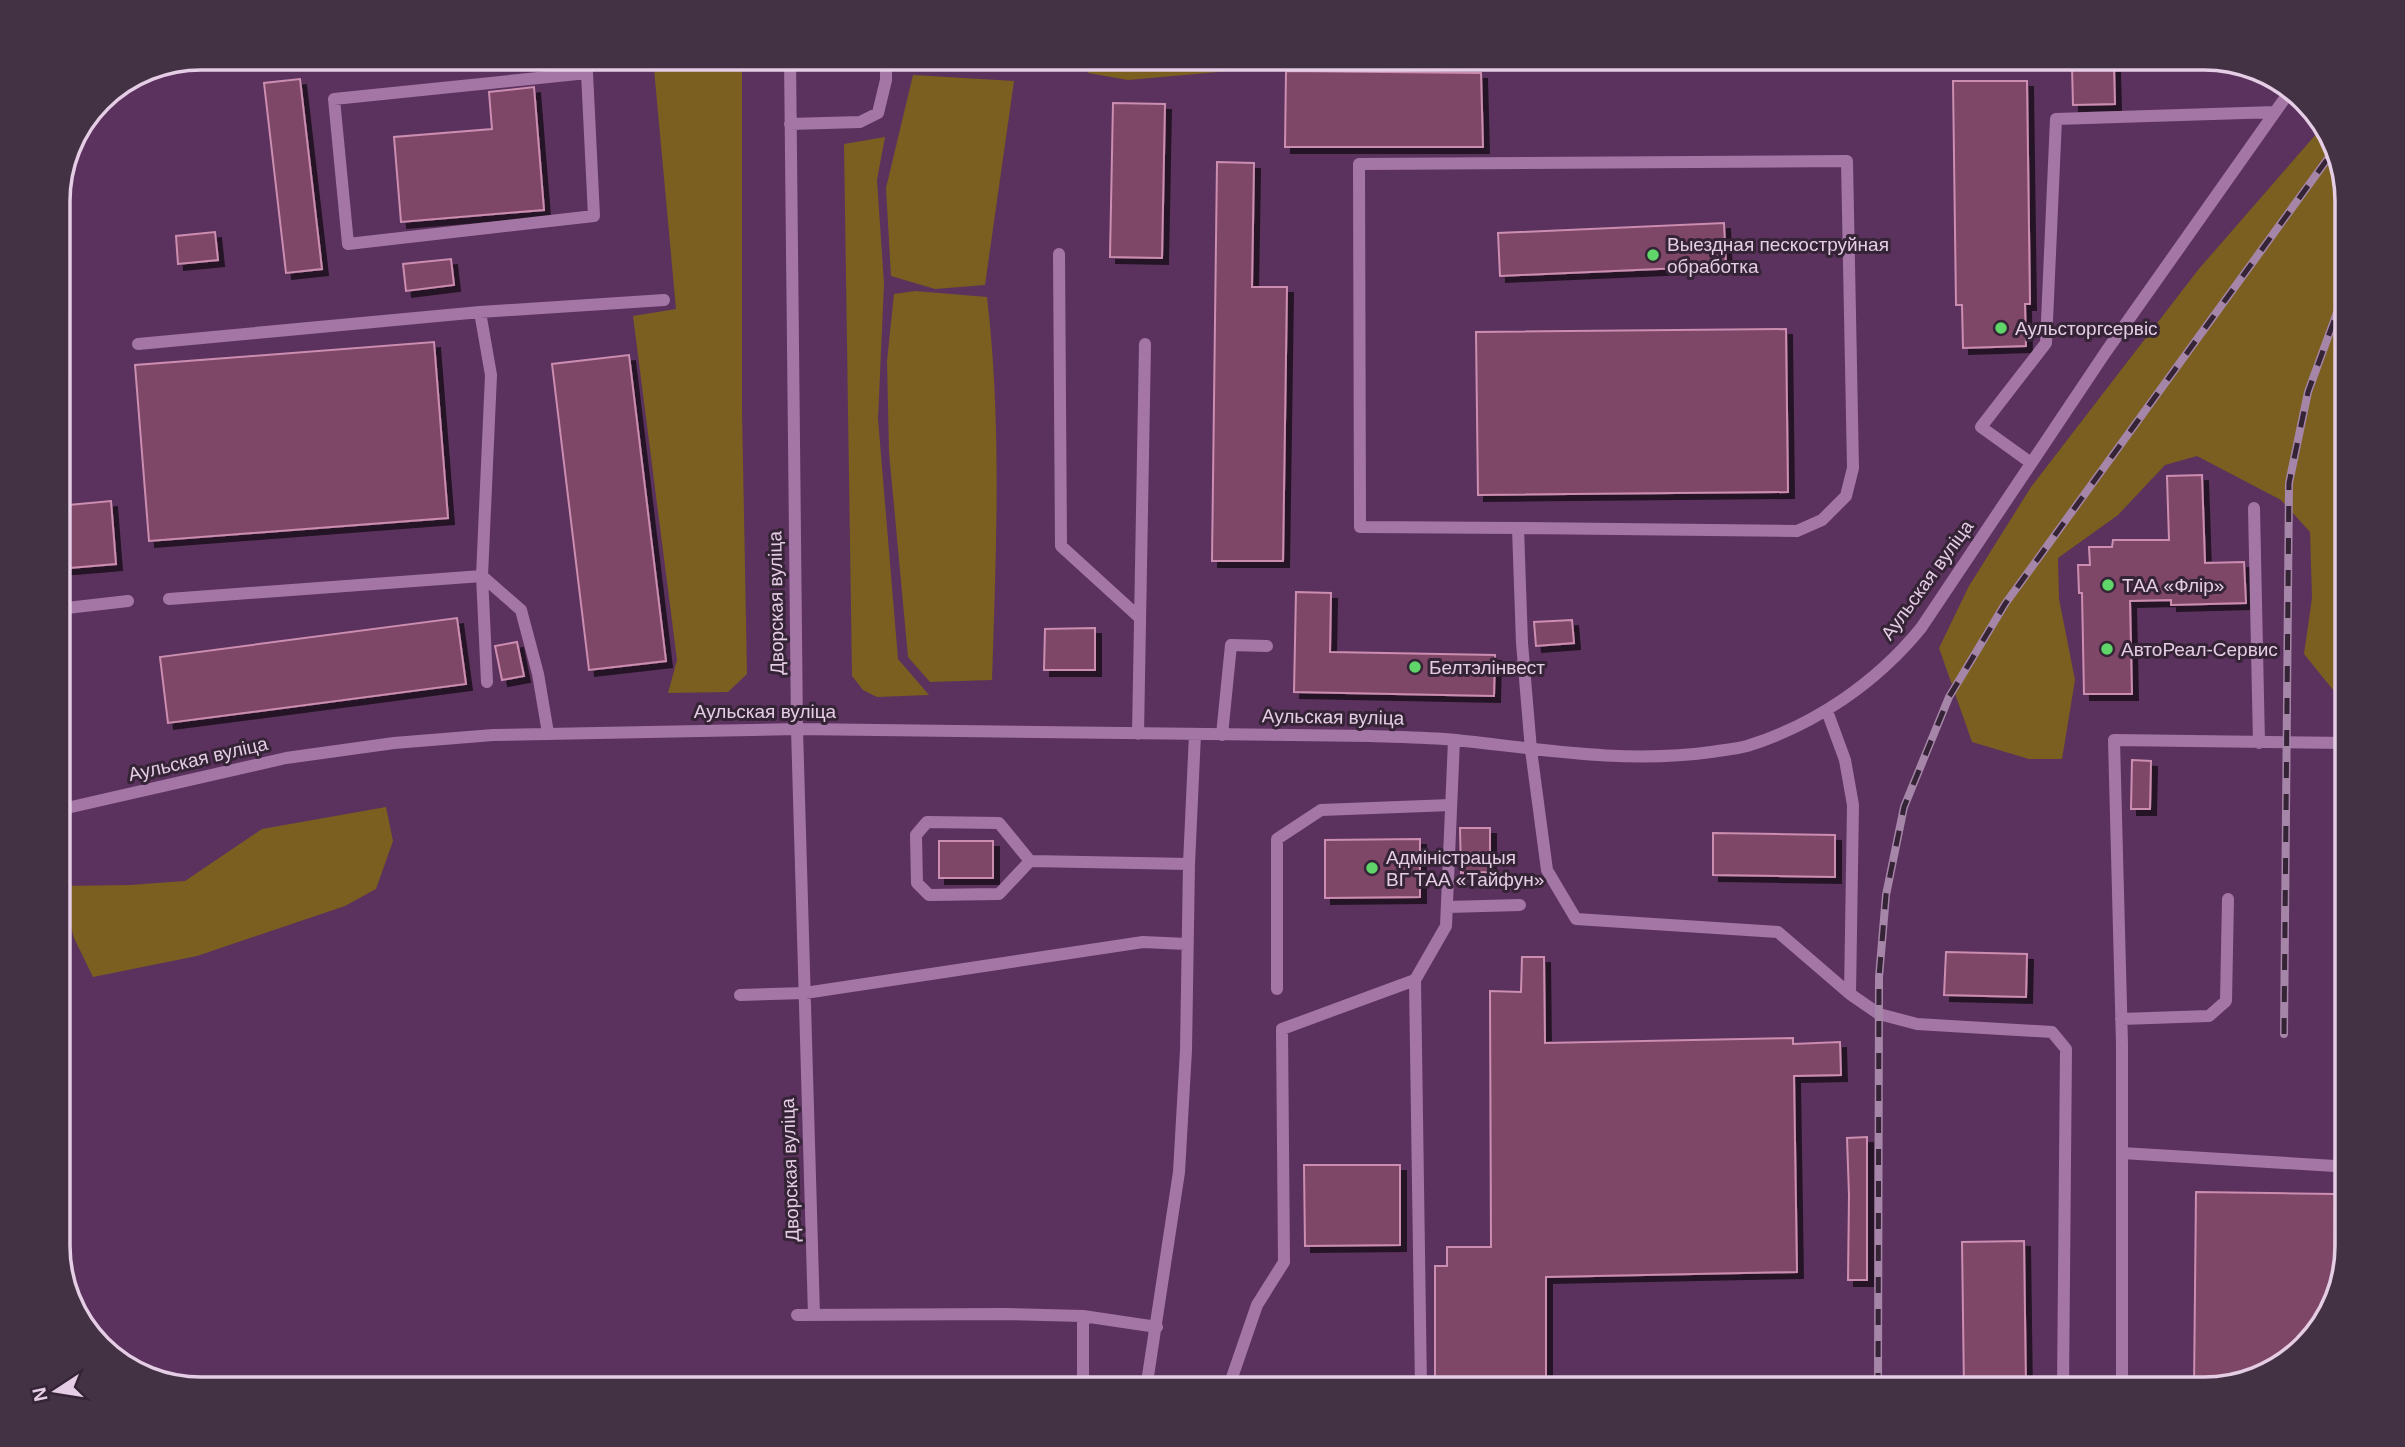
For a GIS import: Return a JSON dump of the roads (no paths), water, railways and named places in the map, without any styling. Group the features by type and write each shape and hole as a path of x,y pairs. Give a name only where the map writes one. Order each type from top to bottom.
{"street":[{"path":"587,70 587,73 594,216 348,244 334,99 587,73"},
{"name":"Дворская вуліца","path":"790,70 797,729 814,1315"},
{"path":"790,124 860,122 878,113 886,70"},
{"name":"Аульская вуліца","path":"70,807 286,758 394,743 548,733 797,729 1371,736 1454,740 1531,750 1614,756 1686,755 1745,746 1803,724 1827,711 1901,652 1921,628 2105,353 2285,98"},
{"path":"2031,463 1981,427 2046,343 2056,119 2275,113"},
{"path":"1847,161 1853,468 1846,496 1822,520 1797,531 1518,528 1360,527 1359,164 1847,161"},
{"path":"1059,254 1061,546 1140,618"},
{"path":"138,344 480,312 664,300"},
{"path":"480,312 491,375 482,576 487,682"},
{"path":"1138,734 1145,344"},
{"path":"2254,508 2259,743"},
{"path":"1518,528 1522,643 1531,750 1547,870 1576,919 1778,932 1850,994 1879,1014 1917,1024 2052,1032 2066,1049 2063,1377"},
{"path":"169,599 482,576 521,610 538,674 548,733"},
{"path":"70,608 128,601"},
{"path":"1222,735 1231,645 1267,646"},
{"path":"1827,711 1845,760 1853,805 1850,994"},
{"path":"1148,1377 1179,1172 1186,1050 1189,864 1195,734"},
{"path":"1421,1377 1415,980 1446,926 1454,740"},
{"path":"2122,1377 2121,1019 2114,740 2335,743"},
{"path":"1276,989 1277,839 1321,810 1451,806"},
{"path":"1030,861 999,822 927,822 916,835 916,883 929,895 999,894 1030,861 1189,864"},
{"path":"2121,1019 2209,1016 2227,1001 2228,899"},
{"path":"1447,907 1520,905"},
{"path":"740,995 804,993 1143,942 1187,944"},
{"path":"1232,1377 1257,1305 1284,1262 1282,1029 1415,980"},
{"path":"2122,1153 2335,1166"},
{"path":"797,1315 1083,1316 1157,1327"},
{"path":"1083,1316 1083,1377"}],"railway":[{"path":"1878,1377 1879,977 1886,895 1904,807 1949,697 2005,604 2328,159"},
{"path":"2284,1034 2289,483 2308,392 2335,318"}],"place":[{"name":"Выездная пескоструйная обработка","path":"1653,255"},
{"name":"Аульсторгсервіс","path":"2001,328"},
{"name":"ТАА «Флір»","path":"2108,585"},
{"name":"АвтоРеал-Сервис","path":"2107,649"},
{"name":"Белтэлінвест","path":"1415,667"},
{"name":"Адміністрацыя ВГ ТАА «Тайфун»","path":"1372,868"}]}
